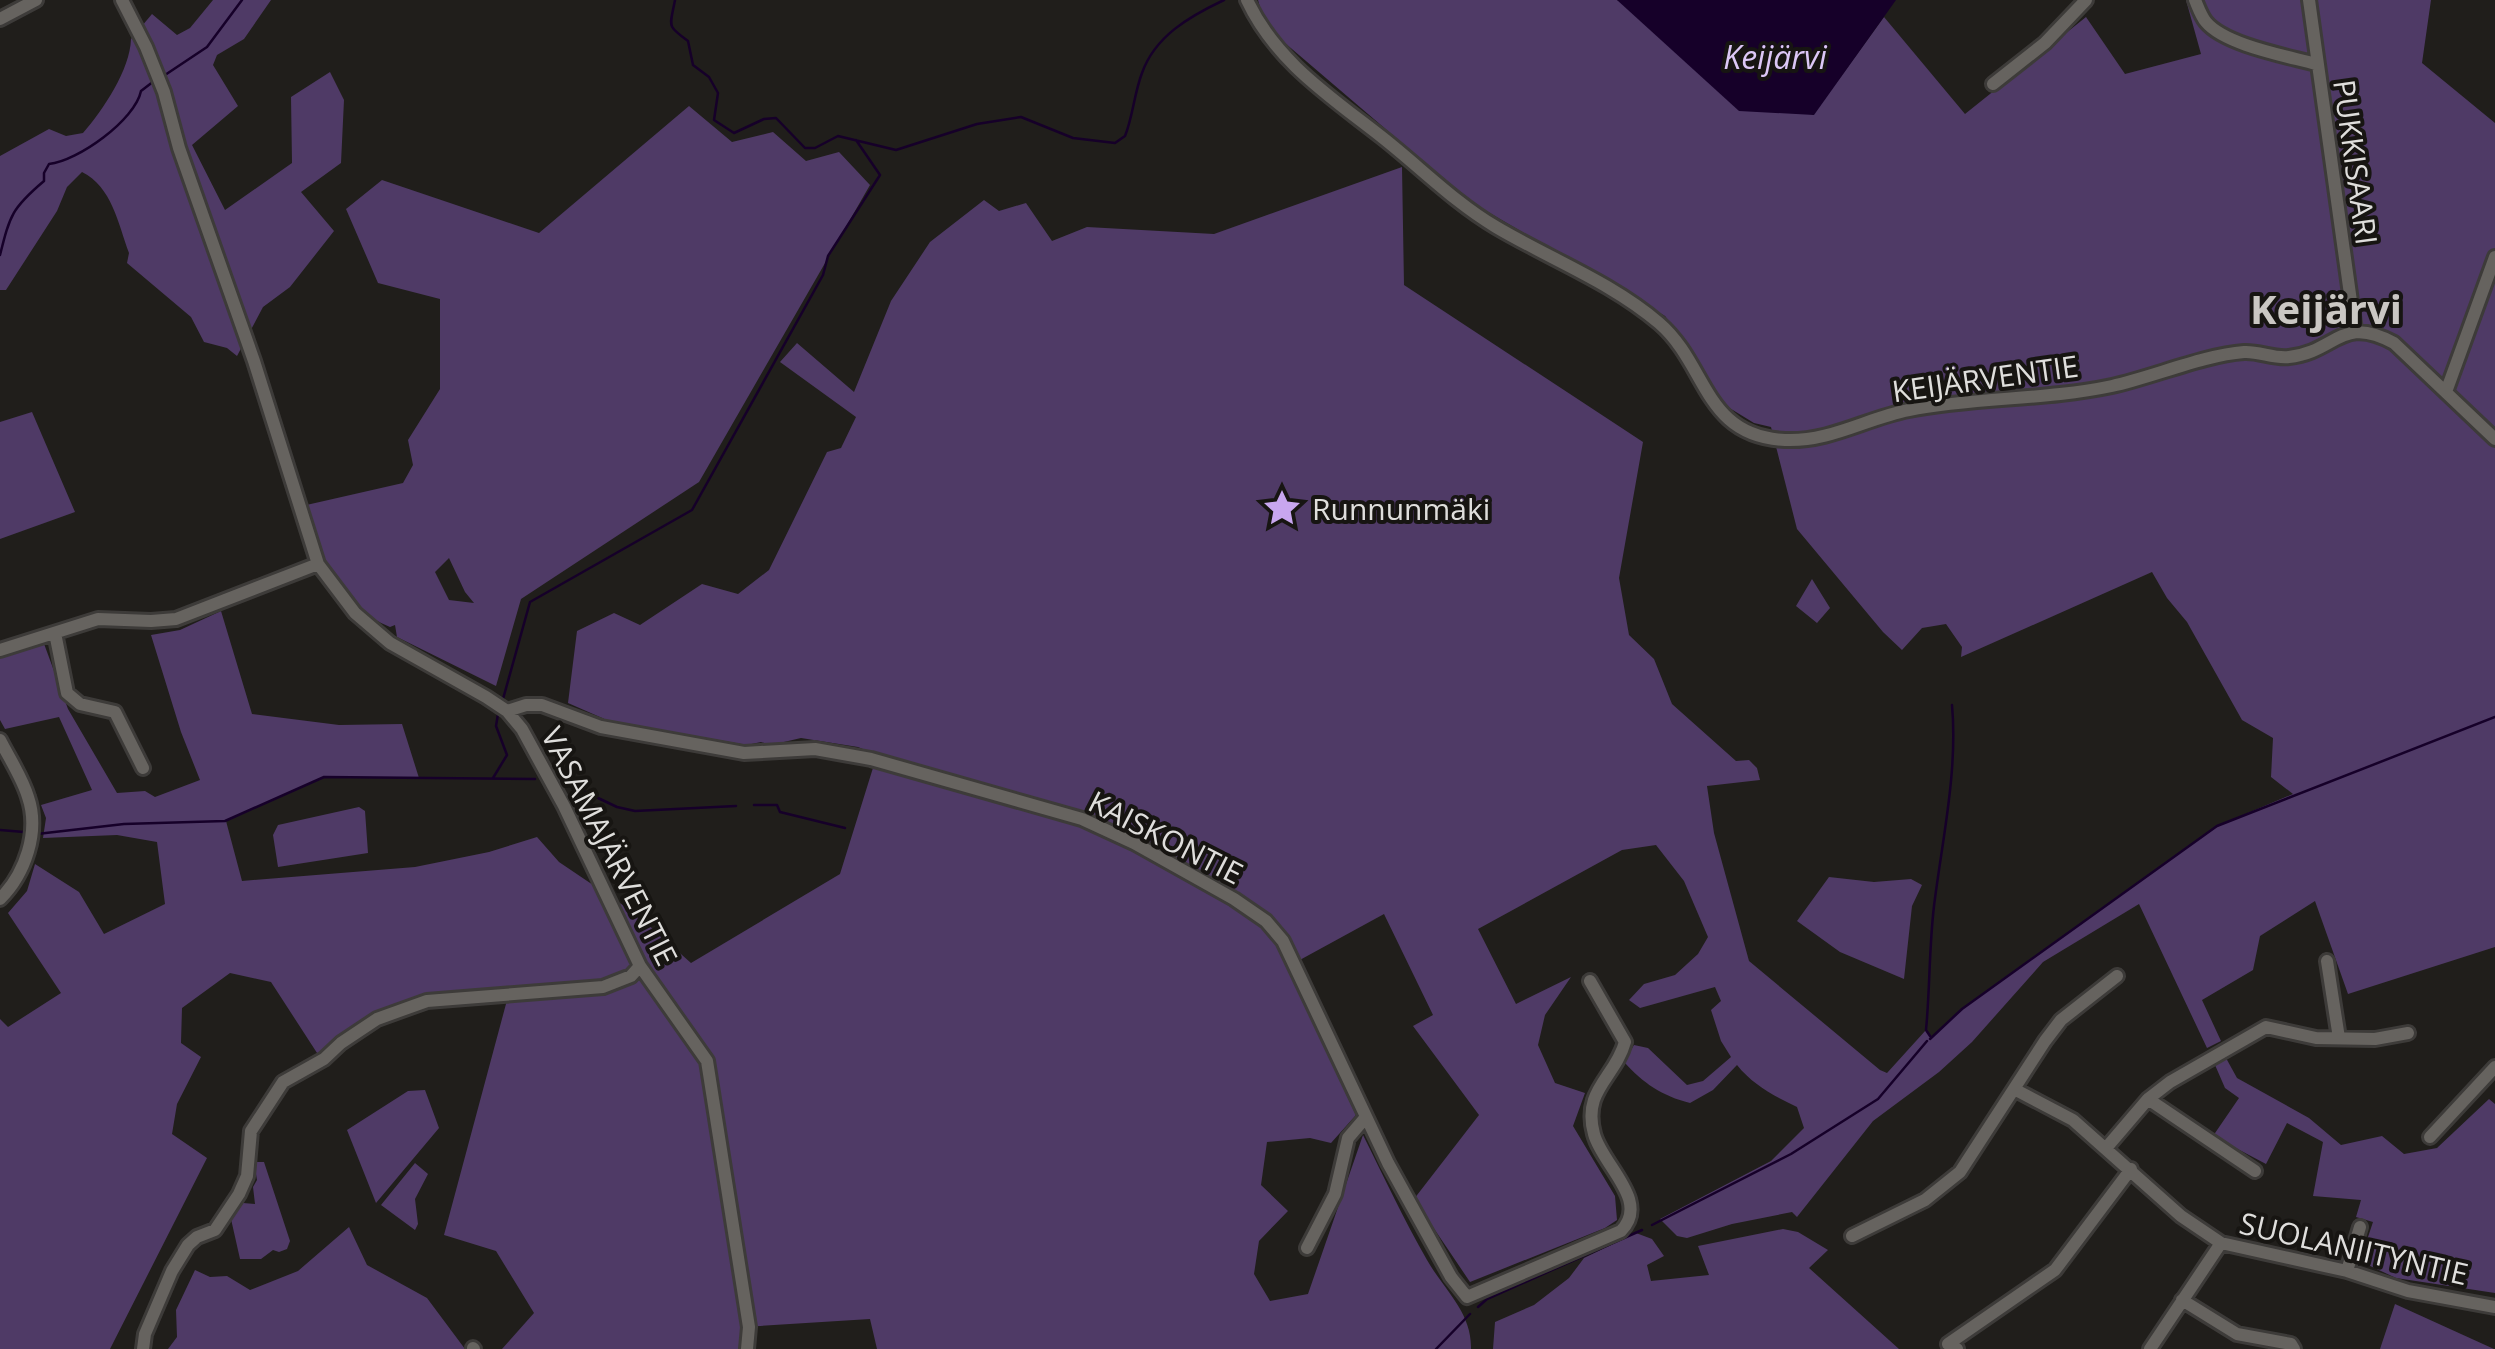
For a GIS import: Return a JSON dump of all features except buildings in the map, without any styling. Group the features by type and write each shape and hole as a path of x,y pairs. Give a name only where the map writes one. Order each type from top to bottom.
{"street":[{"path":"0,19 36,0"},
{"name":"VASAMAJÄRVENTIE","path":"122,0 164,92 179,148 254,361 306,536 318,564 355,613 390,643 467,685 506,711 522,729 564,806 640,966 708,1061 749,1327 747,1349"},
{"name":"KEIJÄRVENTIE","path":"1247,0 1266,38 1291,64 1460,205 1624,298 1659,324 1675,339 1721,414 1742,429 1764,437 1794,440 1826,436 1850,431 1885,415 1920,408 2110,386 2246,352 2290,358 2355,330"},
{"path":"1993,84 2045,43 2086,0"},
{"path":"2195,0 2207,24 2217,31 2263,50 2316,64"},
{"name":"PUKKISAARI","path":"2310,0 2355,330"},
{"path":"2446,392 2495,257"},
{"path":"2355,330 2375,332 2394,343 2495,439"},
{"path":"0,650 98,619 176,618 318,564"},
{"path":"55,633 68,693 80,704 115,712 144,768"},
{"name":"KAISKONTIE","path":"506,711 542,705 601,727 724,750 744,753 815,749 871,759 1108,830 1234,899 1276,930 1418,1222 1467,1297 1621,1231 1628,1222 1631,1204 1627,1192 1605,1158 1592,1124 1595,1092 1622,1054 1625,1042 1590,981"},
{"path":"0,740 28,795 30,832 23,868 15,884 0,899"},
{"path":"2328,961 2339,1038"},
{"path":"143,1349 144,1334 172,1271 197,1237 215,1230 239,1194 247,1176 251,1130 283,1082 324,1059 378,1018 427,1002 602,987 630,976 640,966"},
{"path":"1852,1236 1925,1200 1960,1172 2061,1020 2117,976"},
{"path":"2107,1147 2148,1099 2205,1060 2266,1027 2316,1038 2394,1038 2408,1033"},
{"path":"2430,1137 2495,1067"},
{"name":"SUOLANIITYNTIE","path":"2014,1089 2057,1110 2107,1147 2181,1216 2220,1243 2347,1272 2408,1291 2495,1307"},
{"path":"2148,1099 2255,1171"},
{"path":"1307,1248 1335,1194 1348,1138 1366,1117"},
{"path":"1952,1346 2055,1270 2130,1169"},
{"path":"2347,1272 2360,1228"},
{"path":"2150,1349 2220,1243"},
{"path":"2182,1300 2237,1334 2291,1344 2294,1349"}],"shaded area":[{"path":"213,0 271,0 244,39 217,55 213,65 238,106 192,145 225,210 292,163 291,97 330,72 344,100 341,163 301,192 334,231 290,287 263,307 237,356 227,348 204,342 191,317 127,263 129,253 113,207 100,187 82,172 67,187 57,211 6,290 0,290 0,156 49,129 66,136 83,133 121,76 131,39 152,14 177,35 190,28"},
{"path":"1258,0 1617,0 1813,115 1884,17 1965,114 2086,17 2125,74 2201,54 2186,0 2431,0 2422,63 2495,123 2495,947 2348,994 2315,901 2260,936 2253,970 2202,1000 2221,1041 2207,1048 2139,904 2043,962 1972,1042 1873,1121 1797,1217 1792,1212 1687,1238 1677,1236 1660,1219 1771,1161 1804,1128 1797,1107 1764,1089 1737,1065 1713,1090 1690,1103 1654,1088 1624,1062 1634,1045 1648,1048 1687,1085 1703,1081 1731,1057 1711,1010 1721,1001 1715,987 1640,1008 1629,1000 1644,984 1675,975 1698,954 1708,937 1684,881 1656,845 1622,850 1478,929 1516,1004 1571,977 1545,1015 1538,1045 1555,1083 1585,1093 1573,1126 1615,1196 1617,1220 1470,1282 1414,1199 1479,1115 1413,1026 1433,1015 1384,914 1287,967 1356,1115 1331,1143 1310,1138 1267,1142 1261,1185 1288,1211 1259,1241 1254,1274 1270,1301 1308,1294 1363,1135 1419,1245 1462,1312 1471,1349 877,1349 870,1319 744,1327 741,1349 502,1349 534,1313 496,1251 444,1235 510,989 430,997 386,1010 319,1056 271,982 230,973 182,1008 181,1043 201,1057 177,1104 172,1134 207,1158 110,1349 0,1349 0,1019 8,1027 61,993 8,913 27,891 35,864 79,892 104,934 165,904 157,842 117,835 43,838 46,818 41,805 92,790 59,717 5,729 0,720 0,656 43,641 68,709 117,793 145,791 155,797 200,780 151,635 180,630 221,611 252,714 339,725 402,724 419,778 324,777 226,821 242,881 415,867 489,852 537,837 559,862 636,914 691,963 840,874 877,755 858,747 801,738 771,745 747,745 609,721 568,703 577,631 614,613 640,625 702,584 738,594 769,570 827,452 841,448 856,417 780,362 797,343 854,392 891,301 930,242 984,200 999,211 1026,203 1052,241 1087,227 1214,234 1402,167 1404,285 1643,442 1619,578 1629,635 1654,659 1672,704 1736,761 1749,760 1757,768 1760,780 1707,786 1714,833 1749,961 1880,1070 1887,1073 1926,1030 1932,1037 1962,1009 2217,826 2293,794 2271,777 2273,738 2242,720 2187,622 2152,572 1961,657 1962,647 1946,624 1922,628 1902,650 1797,529 1771,427 1754,423 1718,401 1698,361 1665,316 1471,202 1265,26"},
{"path":"689,106 732,142 773,132 806,161 839,152 870,185 699,482 521,599 496,686 397,637 395,625 390,627 358,607 334,577 302,506 403,483 413,465 408,440 440,389 440,299 378,283 346,209 382,180 539,233","holes":["449,558 474,603 449,600 435,572"]},
{"path":"32,412 75,512 0,539 0,422"},
{"path":"1812,579 1830,608 1817,623 1796,606"},
{"path":"359,807 365,811 368,853 278,867 273,835 278,825"},
{"path":"1829,877 1874,882 1911,879 1922,885 1912,906 1904,979 1840,952 1797,921"},
{"path":"2226,1058 2237,1078 2309,1118 2341,1145 2382,1136 2404,1154 2437,1148 2489,1099 2495,1104 2495,1293 2396,1278 2366,1264 2363,1252 2373,1222 2356,1217 2361,1200 2313,1196 2323,1142 2287,1123 2266,1164 2213,1136 2239,1098 2225,1088 2215,1065"},
{"path":"425,1090 439,1128 376,1203 347,1130 408,1091"},
{"path":"254,1162 264,1162 290,1241 287,1249 273,1250 261,1259 240,1259 231,1219 243,1203 255,1204"},
{"path":"415,1163 428,1174 415,1199 415,1230 381,1205"},
{"path":"349,1227 367,1265 427,1298 465,1349 168,1349 177,1337 176,1310 195,1270 210,1277 227,1276 250,1290 298,1271"},
{"path":"1783,1229 1798,1232 1828,1250 1809,1268 1899,1349 1493,1349 1495,1322 1534,1305 1569,1278 1584,1258 1636,1233 1652,1239 1664,1256 1647,1265 1651,1281 1709,1275 1698,1246"},
{"path":"2395,1304 2494,1349 2380,1349"}],"water":[{"name":"Keijärvi","path":"1617,0 1896,0 1814,115 1739,111"}],"waterway":[{"path":"162,77 207,47 242,0"},
{"path":"675,0 673,28 688,41 693,65 709,77 718,93 714,120 734,133 764,119 776,118 805,148 815,148 838,136 896,150 977,124 1021,117 1073,138 1115,143 1125,136 1142,73 1156,48 1187,20 1224,0"},
{"path":"0,255 14,213 44,181 49,164 75,155 104,137 128,114 141,91 154,81"},
{"path":"503,699 530,602 692,510 823,275 828,256 880,175 856,140"},
{"path":"1930,1036 1926,1030 1931,937 1951,780 1952,705"},
{"path":"493,778 507,755 496,726 498,714"},
{"path":"1930,1039 1962,1009 2217,826 2495,717"},
{"path":"37,834 124,824 225,821 324,777 535,779"},
{"path":"558,779 617,807 635,811 736,806"},
{"path":"754,805 777,805 780,812 845,828"},
{"path":"0,830 24,832"},
{"path":"1652,1225 1791,1154 1878,1099 1927,1041"},
{"path":"1478,1307 1487,1299 1642,1230"},
{"path":"1436,1349 1470,1314"}],"place":[{"name":"Runnunmäki","path":"1282,508"}],"district":[{"name":"Keijärvi","path":"2326,308"}]}
